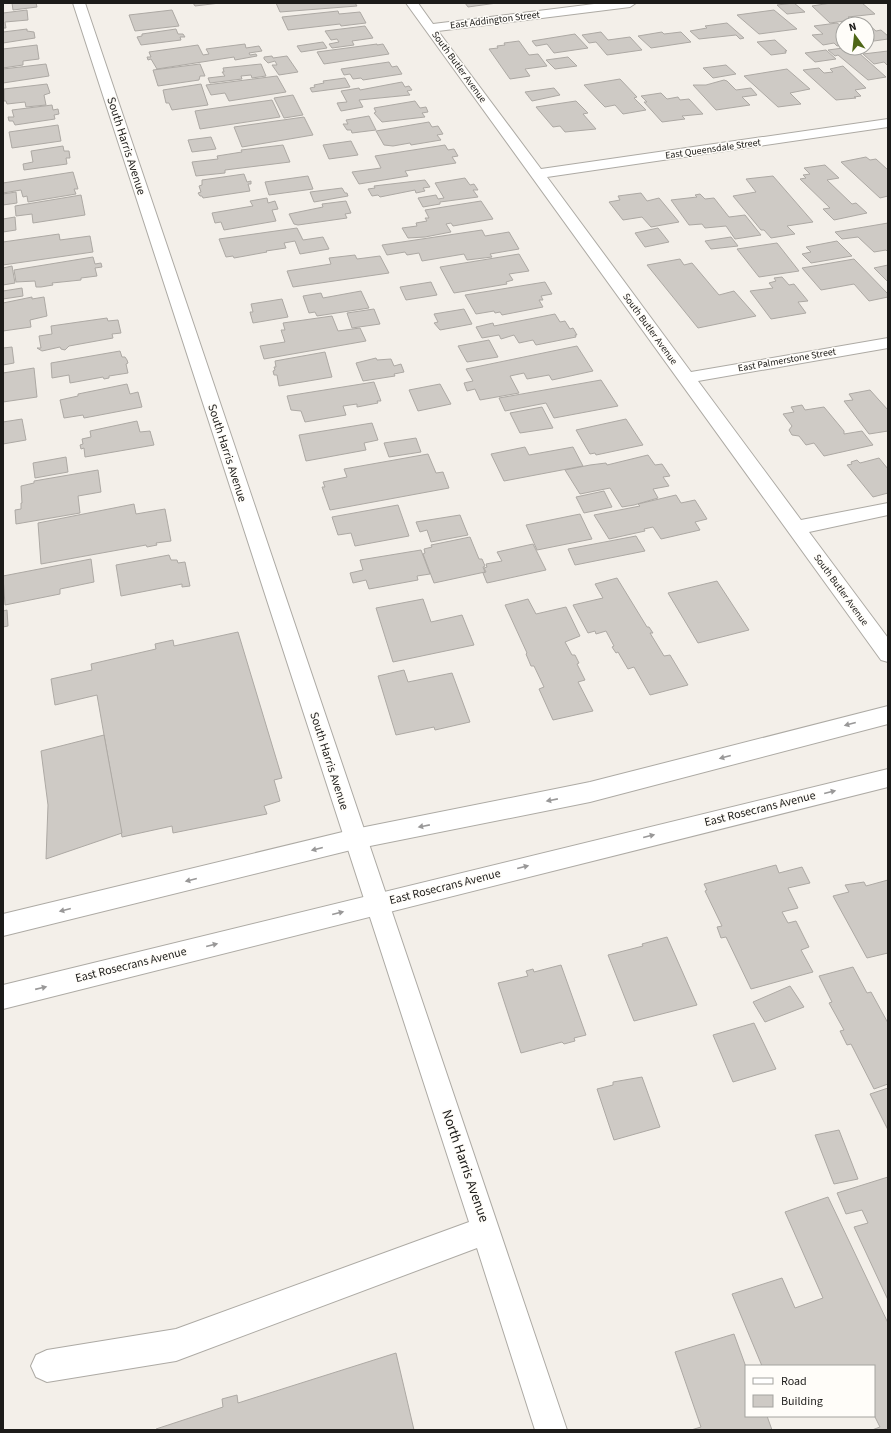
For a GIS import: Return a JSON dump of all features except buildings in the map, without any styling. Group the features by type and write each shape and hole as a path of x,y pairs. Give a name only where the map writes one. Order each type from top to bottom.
{"street":[{"name":"South Harris Avenue","path":"79,3 377,904"},
{"name":"South Butler Avenue","path":"412,3 888,654"},
{"name":"East Addington Street","path":"430,28 630,3"},
{"name":"East Queensdale Street","path":"538,174 888,123"},
{"name":"East Palmerstone Street","path":"686,378 888,343"},
{"path":"796,528 888,509"},
{"path":"3,926 355,839 590,792 888,715"},
{"name":"East Rosecrans Avenue","path":"3,997 888,778"},
{"name":"North Harris Avenue","path":"377,904 486,1230 550,1430"},
{"path":"47,1366 176,1344 486,1230"}]}
